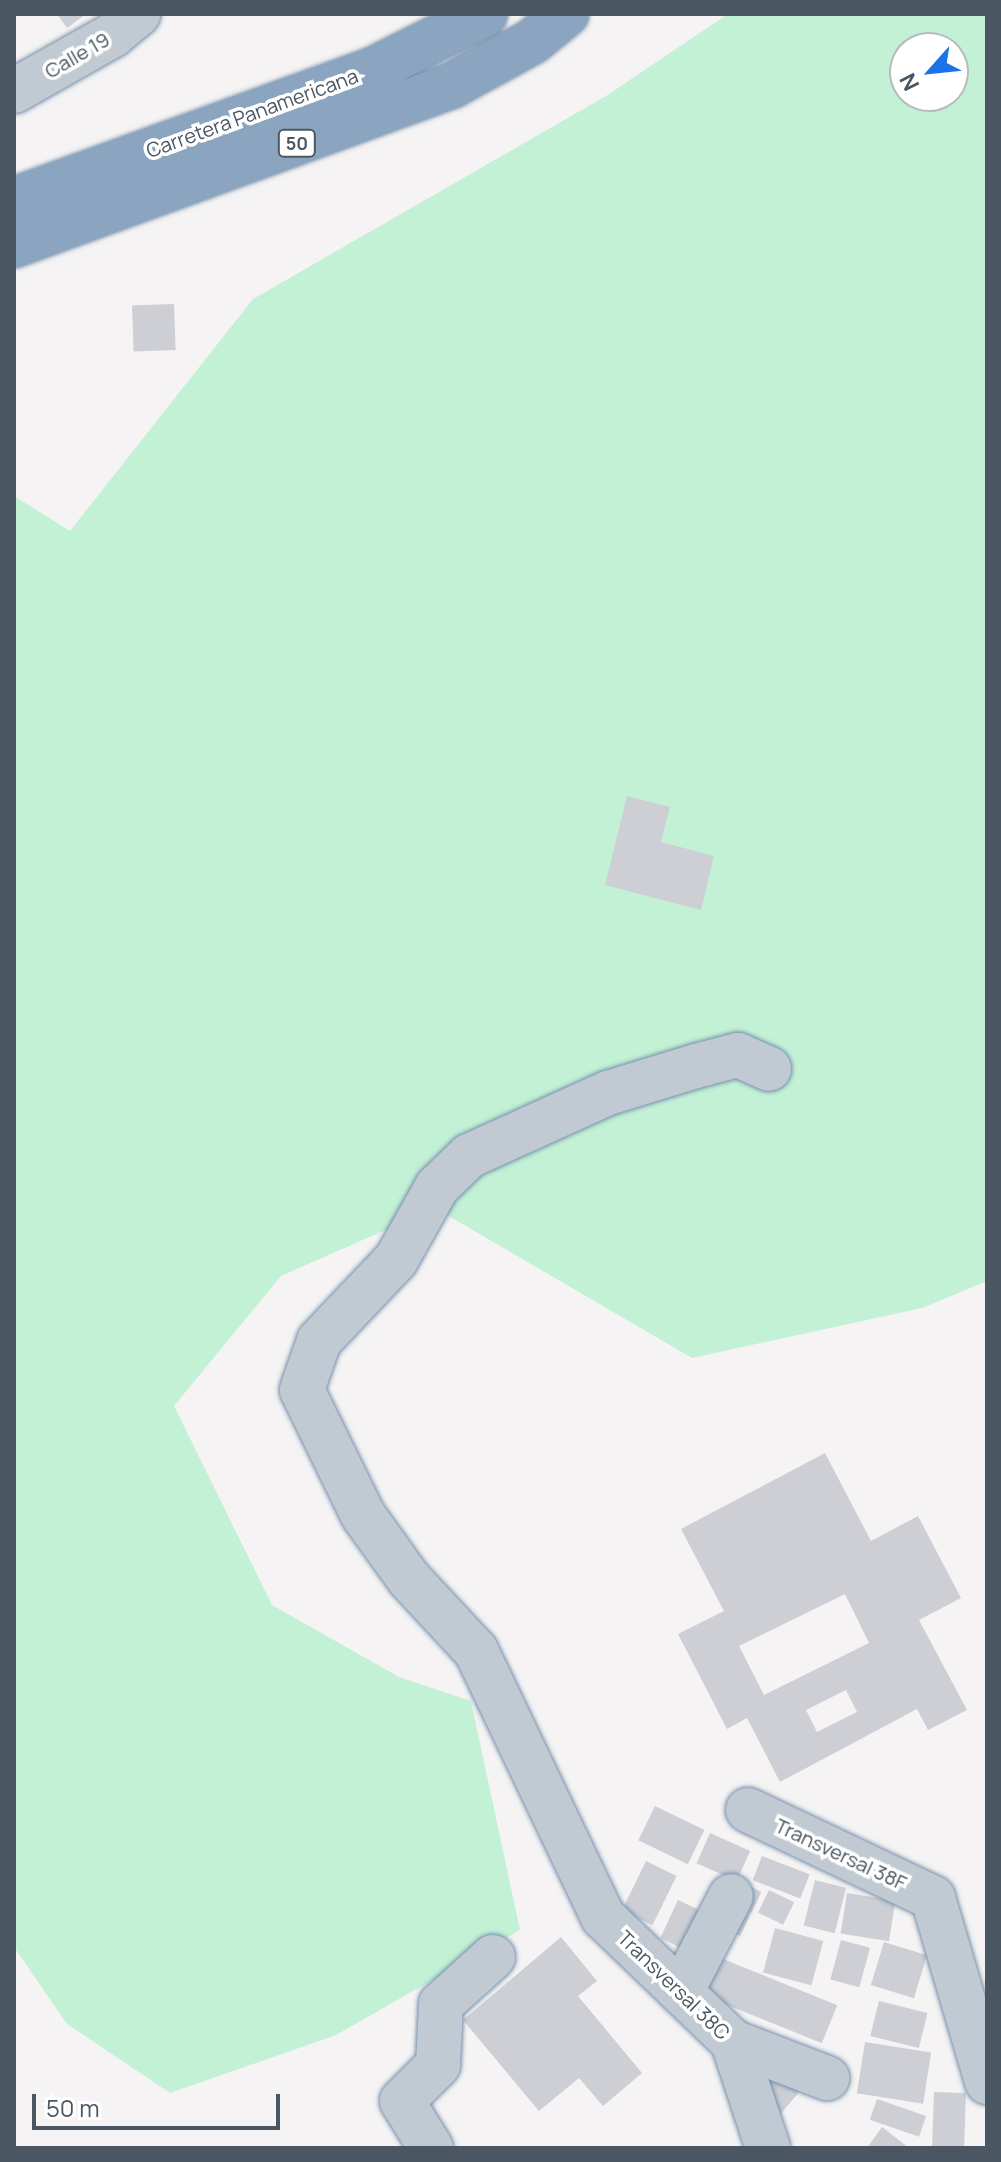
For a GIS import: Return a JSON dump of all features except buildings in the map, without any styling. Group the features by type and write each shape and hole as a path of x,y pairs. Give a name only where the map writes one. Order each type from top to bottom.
{"highway":[{"name":"Carretera Panamericana","path":"14,200 375,69 485,14"},
{"name":"50","path":"14,245 453,85 533,41 566,14"}],"street":[{"name":"Calle 19","path":"14,91 113,35 138,14"},
{"name":"Transversal 38C","path":"768,2148 733,2042 603,1917 476,1651 409,1579 363,1515 302,1390 319,1341 396,1260 437,1187 469,1156 608,1093 696,1066 738,1055 769,1069"},
{"name":"Transversal 38F","path":"748,1810 933,1898 987,2082"},
{"path":"681,1992 731,1896"},
{"path":"431,2148 402,2101 438,2065 441,2004 493,1957"},
{"path":"733,2042 827,2078"}],"green space":[{"path":"728,14 987,14 987,1281 922,1308 692,1358 435,1208 281,1276 174,1406 272,1605 399,1677 471,1701 520,1930 336,2035 170,2093 67,2024 14,1947 14,496 70,531 253,299 606,96"}]}
